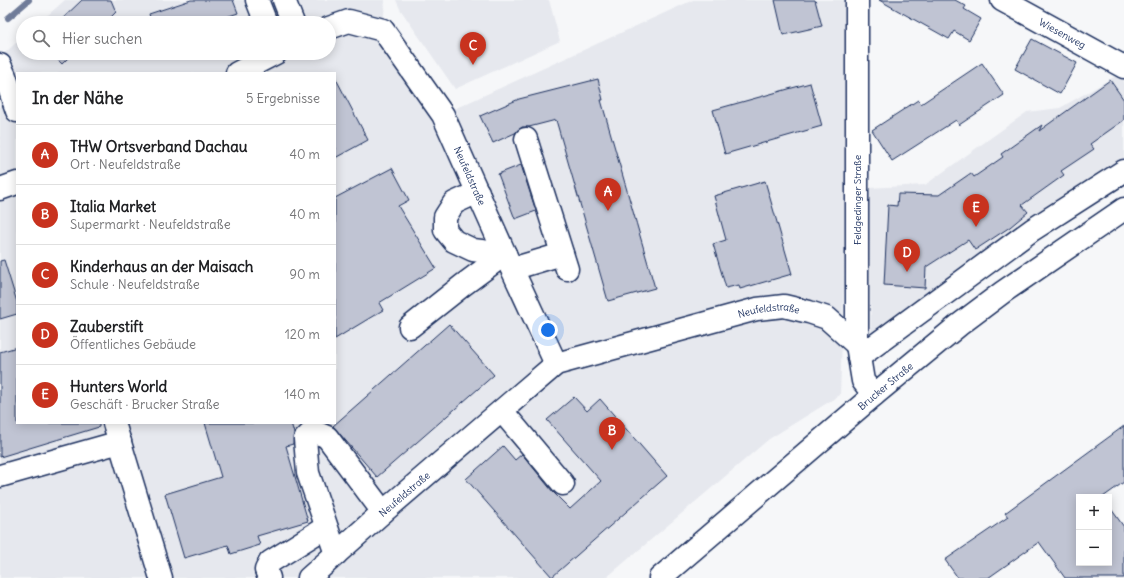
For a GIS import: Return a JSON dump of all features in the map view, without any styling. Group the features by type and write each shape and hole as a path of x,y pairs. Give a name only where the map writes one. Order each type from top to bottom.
{"street":[{"path":"257,0 263,16"},
{"path":"284,0 290,16"},
{"name":"Feldgedinger Straße","path":"857,0 858,351 863,381 874,395"},
{"name":"Wiesenweg","path":"1002,0 1124,67"},
{"name":"Neufeldstraße","path":"336,26 349,21 383,30 443,114 556,364"},
{"path":"239,72 262,60"},
{"path":"0,66 16,108"},
{"path":"478,192 454,203 445,216 445,230 454,241 473,250 509,262 565,262 526,139"},
{"path":"858,351 1032,230 1124,171"},
{"path":"0,189 16,183"},
{"name":"Brucker Straße","path":"660,578 874,395 959,325 991,301 1124,209"},
{"path":"410,327 463,284 509,262"},
{"name":"Neufeldstraße","path":"309,578 383,512 556,364 757,309 784,306 827,318 858,351"},
{"path":"502,411 563,484"},
{"path":"336,554 308,473 305,439 313,430 326,437 383,512"},
{"path":"0,476 117,432 161,578"},
{"path":"269,578 266,570 270,562 326,527"}],"shaded area":[{"path":"65,0 385,0 383,30 443,114 693,0 854,0 840,395 769,439 606,578 0,578 0,57 16,43 16,60 336,60 336,16 47,16"},
{"path":"396,0 549,0 560,41 455,89 400,9"},
{"path":"1121,73 1124,75 1124,163 871,339 868,188 925,185 1027,112 1060,108"}],"building":[{"path":"82,0 111,0 116,12 112,16 65,16"},
{"path":"191,0 233,0 238,13 229,16 150,16 149,14"},
{"path":"775,0 815,0 822,26 783,35"},
{"path":"879,0 955,0 966,6 964,9 981,19 969,40 954,31 949,39"},
{"path":"1032,39 1077,63 1060,94 1015,69"},
{"path":"58,60 66,60 62,64"},
{"path":"982,63 1004,95 959,125 956,120 892,161 872,130 918,100 921,104"},
{"path":"336,79 368,140 336,157"},
{"path":"598,79 603,100 601,100 655,288 608,301 556,120 529,127 522,127 515,133 493,143 480,116 519,99"},
{"path":"1110,80 1124,100 1124,120 1090,144 1094,149 1061,171 1064,175 1022,205 1028,212 1010,227 975,250 968,240 926,267 925,288 884,285 888,205 897,206 898,194 939,195 971,173 974,177 1003,157 1001,154 1042,125 1039,131"},
{"path":"810,83 822,126 725,154 713,110"},
{"path":"521,165 536,211 515,219 498,174"},
{"path":"392,168 409,200 398,206 436,268 379,303 383,310 336,338 336,197"},
{"path":"765,181 792,274 740,289 739,285 726,288 713,244 726,240 714,196"},
{"path":"4,260 16,299 16,314 0,319 0,261"},
{"path":"449,324 494,375 377,477 333,426"},
{"path":"16,347 16,424 99,424 99,427 0,457 0,352"},
{"path":"574,397 587,411 600,399 667,476 552,577 466,479 503,446 515,460 522,454 553,492 570,509 601,481 547,420"},
{"path":"205,424 291,424 294,433 293,444 286,446 308,521 257,536 260,545 231,554 228,545 184,558 165,494 221,477"},
{"path":"1124,426 1124,482 1107,494 1076,494 1076,566 1112,566 1112,510 1124,527 1124,578 1065,578 1039,542 988,578 958,578 945,560 1008,517 1005,513"}],"waterway":[{"path":"8,18 29,0"}],"place":[{"name":"Kinderhaus an der Maisach","path":"473,65"},
{"name":"THW Ortsverband Dachau","path":"608,211"},
{"name":"Hunters World","path":"976,227"},
{"name":"Zauberstift","path":"907,272"},
{"name":"Italia Market","path":"612,450"}]}
